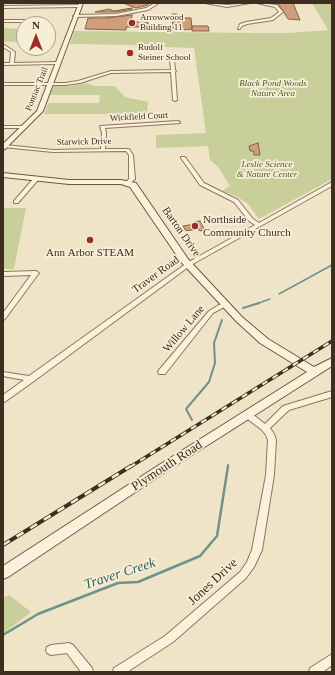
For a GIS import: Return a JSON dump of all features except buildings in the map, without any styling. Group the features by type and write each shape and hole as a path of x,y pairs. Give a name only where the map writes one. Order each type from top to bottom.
{"main road":[{"name":"Pontiac Trail","path":"4,147 38,114 80,5"},
{"path":"3,175 69,182 128,183"},
{"name":"Barton Drive","path":"128,183 137,189 188,264 241,321 264,341 314,372"},
{"name":"Plymouth Road","path":"3,573 332,361"}],"street":[{"path":"75,16 116,15 147,9 158,3"},
{"path":"207,3 227,6 248,3"},
{"path":"239,28 241,25 246,23 272,19 281,12 276,6 259,3"},
{"path":"3,7 80,5"},
{"path":"33,16 38,6"},
{"path":"3,21 16,20"},
{"path":"10,41 3,44 13,52 12,63"},
{"path":"172,60 176,100"},
{"path":"3,64 57,64"},
{"path":"3,84 50,84 79,82 100,74 111,72 174,71"},
{"name":"Wickfield Court","path":"96,125 102,127 178,122"},
{"path":"3,126 25,127"},
{"name":"Wickfield Court","path":"102,127 104,132 103,150"},
{"name":"Starwick Drive","path":"4,147 53,151 124,150 130,153 132,179 128,183"},
{"path":"183,158 202,184 236,201 251,220 259,225"},
{"path":"16,202 36,179"},
{"name":"Traver Road","path":"3,399 188,264 332,184"},
{"path":"3,274 36,273 3,318"},
{"name":"Willow Lane","path":"162,372 211,312 219,306 226,304"},
{"path":"3,374 31,379"},
{"path":"248,415 266,428 286,408 332,394"},
{"name":"Jones Drive","path":"118,672 169,639 243,575 251,564 257,550 270,475 272,440 266,428"},
{"path":"50,650 70,648 88,672"},
{"path":"314,672 332,659"}],"green space":[{"path":"312,3 332,3 332,179 259,219 248,204 236,196 222,191 230,186 218,167 210,160 208,146 156,148 156,135 206,133 194,48 70,44 74,31 288,33 328,30"},
{"path":"3,28 16,29 16,41 3,42"},
{"path":"86,83 96,86 115,86 125,97 148,102 147,114 44,114 48,103 99,103 100,95 50,95 53,86 70,86"},
{"path":"3,208 26,208 14,269 3,269"},
{"path":"9,595 31,612 3,634 3,598"}],"waterway":[{"name":"Traver Creek","path":"279,294 332,265"},
{"name":"Traver Creek","path":"257,304 270,299"},
{"name":"Traver Creek","path":"243,308 257,304"},
{"name":"Traver Creek","path":"192,420 186,409 209,382 215,363 214,343 222,320"},
{"name":"Traver Creek","path":"3,635 38,614 118,583 138,582 200,556 217,536 228,466"}],"railway":[{"path":"130,467 332,341"},
{"path":"3,545 131,466"}],"place":[{"name":"Arrowwood Building 11","path":"132,23"},
{"name":"Rudolf Steiner School","path":"130,53"},
{"name":"Northside Community Church","path":"195,226"},
{"name":"Ann Arbor STEAM","path":"90,240"}],"park label":[{"name":"Black Pond Woods Nature Area","path":"273,90"},
{"name":"Leslie Science & Nature Center","path":"267,170"}]}
